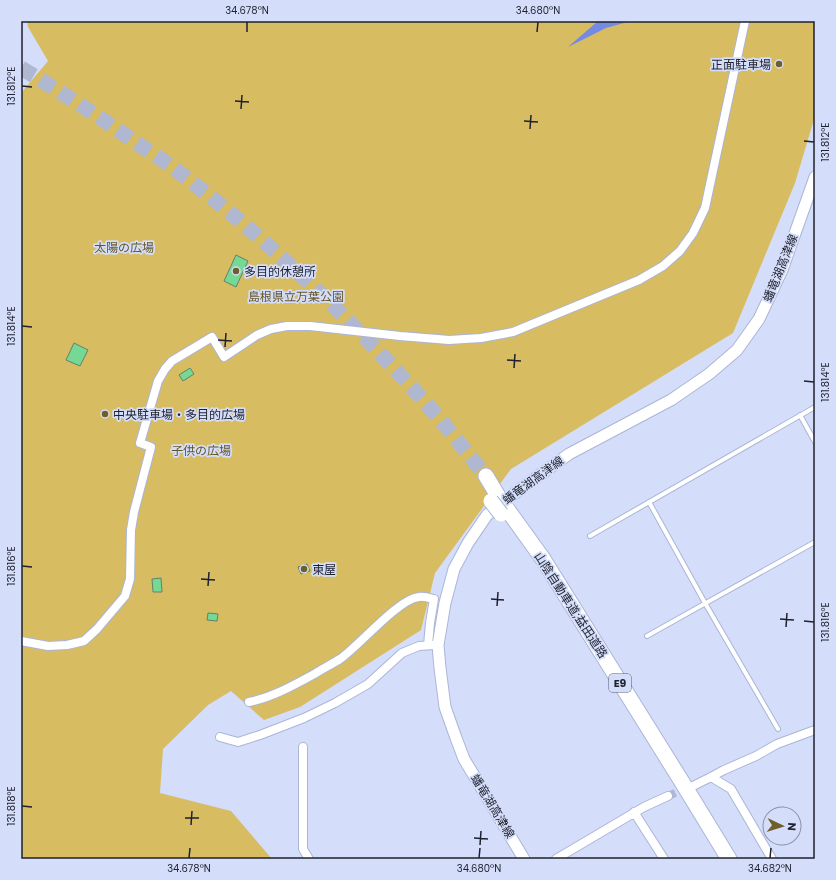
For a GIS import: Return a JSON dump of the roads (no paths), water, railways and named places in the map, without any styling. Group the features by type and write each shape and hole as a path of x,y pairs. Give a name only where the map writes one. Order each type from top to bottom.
{"highway":[{"name":"山陰自動車道;益田道路","path":"483,480 538,563 721,859"},
{"name":"山陰自動車道;益田道路","path":"504,512 543,559 729,859"}],"main road":[{"name":"蟠竜湖高津線","path":"524,859 464,759 445,707 440,668 433,645 454,569 468,543 487,515 519,490 569,454 671,400 709,374 737,350 758,319 782,270 815,177"}],"street":[{"path":"21,641 48,646 67,645 84,641 97,630 125,596 130,579 131,530 134,512 151,447 140,443 158,381 172,361 191,349 212,337 224,357 257,335 271,329 287,326 310,326 449,340 482,338 513,332 639,280 663,266 680,251 693,233 705,208 745,21"},
{"path":"249,702 260,700 284,690 340,659 397,608 410,600 419,597 434,599 428,639 433,645"},
{"path":"220,737 238,742 304,718 335,703 368,684 402,653 419,646 433,645"},
{"path":"693,786 756,756 777,744 815,730"},
{"path":"303,747 303,849 309,859"},
{"path":"711,777 731,789 772,859"},
{"path":"556,859 634,812 668,796"},
{"path":"634,812 664,859"}],"lane":[{"path":"590,536 815,407"},
{"path":"800,415 815,442"},
{"path":"649,502 705,604 778,729"},
{"path":"648,636 815,542"}],"water":[{"path":"598,21 631,21 606,28 568,47"}],"tunnel":[{"path":"21,68 167,163 250,229 316,289 379,352 439,418 486,476"},
{"path":"668,796 687,788"}],"place":[{"name":"正面駐車場","path":"779,64"},
{"name":"多目的休憩所","path":"236,271"},
{"name":"中央駐車場・多目的広場","path":"105,414"},
{"name":"東屋","path":"304,569"}],"park label":[{"name":"太陽の広場","path":"124,247"},
{"name":"島根県立万葉公園","path":"296,296"},
{"name":"子供の広場","path":"201,450"}]}
